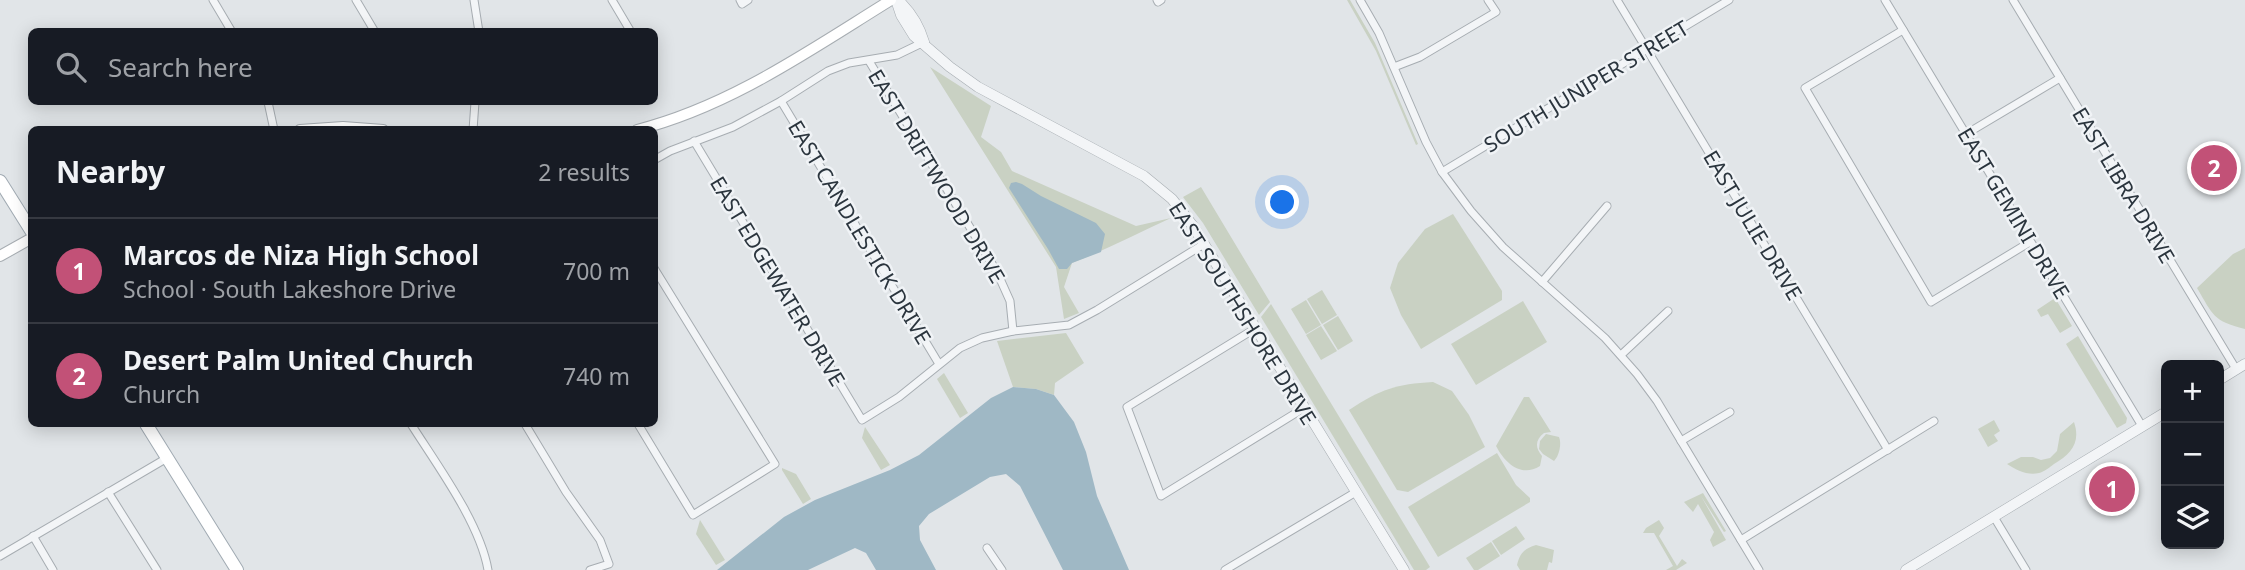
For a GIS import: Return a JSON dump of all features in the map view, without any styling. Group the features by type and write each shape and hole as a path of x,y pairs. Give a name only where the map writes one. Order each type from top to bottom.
{"main road":[{"path":"651,126 681,117 725,98 895,0"},
{"path":"0,181 28,226"},
{"path":"0,256 28,240"},
{"path":"148,427 236,570"}],"street":[{"path":"213,0 230,28"},
{"path":"356,0 373,28"},
{"path":"474,0 478,28"},
{"path":"612,0 629,28"},
{"name":"EAST SOUTHSHORE DRIVE","path":"895,0 914,36 950,67 978,87 1144,176 1177,204 1404,570"},
{"path":"1360,0 1442,172 1493,237 1621,355 1657,401 1759,570"},
{"path":"1394,67 1432,51 1496,12 1488,0"},
{"name":"EAST JULIE DRIVE","path":"1617,0 1888,450"},
{"name":"SOUTH JUNIPER STREET","path":"1442,172 1729,0"},
{"name":"EAST GEMINI DRIVE","path":"1885,0 2142,426"},
{"name":"EAST LIBRA DRIVE","path":"2013,0 2241,366"},
{"path":"1903,30 1805,88 1931,302 2030,242"},
{"path":"658,158 733,127 828,71 897,55 924,42"},
{"name":"EAST DRIFTWOOD DRIVE","path":"869,61 997,272 1010,301 1013,331"},
{"path":"1966,134 2060,78"},
{"name":"EAST CANDLESTICK DRIVE","path":"781,101 939,364"},
{"path":"269,105 273,126"},
{"path":"473,126 475,105"},
{"name":"EAST EDGEWATER DRIVE","path":"694,141 862,420 899,397 939,364"},
{"path":"1542,282 1607,206"},
{"path":"939,364 960,348 982,338 1013,331 1069,325 1204,244"},
{"path":"640,427 693,514 775,464 658,274"},
{"path":"1621,355 1668,311"},
{"path":"1256,328 1127,407 1161,496 1304,408"},
{"path":"2224,377 2241,366"},
{"path":"1681,441 1730,412"},
{"path":"1906,570 2161,415"},
{"path":"1741,540 1934,421"},
{"path":"413,427 473,526 486,557 488,570"},
{"path":"527,427 566,492 600,540 609,564 590,570"},
{"path":"0,556 167,457"},
{"path":"108,492 157,570"},
{"path":"1225,570 1356,492"},
{"path":"1994,517 2026,570"},
{"path":"33,536 53,570"},
{"path":"987,548 1002,570"}],"shaded area":[{"path":"1347,0 1350,0 1375,43 1418,144 1416,145 1376,51"},
{"path":"930,67 991,106 981,137 1001,152 1012,171 1136,226 1171,218 1072,263 1064,287 1079,313 1064,319 1056,267"},
{"path":"1201,187 1270,302 1259,315 1203,223 1183,197"},
{"path":"1453,214 1502,291 1502,300 1421,349 1401,315 1390,288 1398,263 1425,229"},
{"path":"2245,248 2245,329 2215,316 2197,288 2233,254"},
{"path":"1322,290 1337,315 1322,324 1307,299"},
{"path":"2055,298 2072,326 2060,333 2048,314 2041,317 2037,310"},
{"path":"1306,300 1321,325 1306,334 1291,309"},
{"path":"1523,301 1547,342 1476,385 1451,344"},
{"path":"1271,304 1430,567 1426,570 1414,570 1261,317"},
{"path":"1338,316 1353,341 1338,350 1323,325"},
{"path":"1321,326 1337,351 1321,360 1306,335"},
{"path":"1066,333 1084,363 1055,383 1054,395 1036,389 1013,387 997,341"},
{"path":"2078,336 2127,418 2126,423 2117,428 2066,344"},
{"path":"944,373 968,413 960,418 937,379"},
{"path":"1433,382 1452,391 1469,415 1485,447 1408,492 1397,490 1349,410 1389,389"},
{"path":"1524,397 1529,397 1551,432 1544,433 1538,441 1537,447 1542,456 1540,466 1526,470 1509,463 1496,446"},
{"path":"1994,420 2000,431 1994,435 1998,441 1988,447 1978,429"},
{"path":"2074,422 2076,436 2073,447 2045,471 2026,473 2007,464 2021,457 2041,460 2050,458 2057,451 2060,434"},
{"path":"865,427 890,465 881,470 862,438"},
{"path":"1546,434 1559,437 1560,440 1560,450 1554,461 1539,449 1540,441"},
{"path":"1497,453 1516,485 1530,498 1530,502 1438,557 1408,507"},
{"path":"782,468 796,474 811,499 803,504"},
{"path":"1703,493 1726,531 1724,532 1701,496 1726,540 1713,547 1710,540 1714,532 1698,504 1693,512 1684,502"},
{"path":"700,520 725,560 716,565 696,534"},
{"path":"1659,520 1664,528 1659,536 1677,566 1682,559 1687,563 1676,570 1666,570 1673,566 1654,533 1643,533"},
{"path":"1516,526 1525,539 1501,555 1492,541"},
{"path":"1491,542 1500,556 1474,570 1466,558"},
{"path":"1536,545 1554,550 1552,563 1549,562 1547,570 1520,570 1517,565 1521,554"}],"water":[{"path":"1016,182 1096,223 1105,234 1101,252 1072,263 1067,269 1059,269 1009,188 1011,183"},
{"path":"1013,387 1036,389 1054,395 1074,422 1086,452 1097,496 1129,570 1063,570 1020,486 1006,474 990,477 929,514 919,526 920,540 936,570 876,570 866,553 855,548 808,570 717,570 784,517 815,500 890,470 919,455 991,398"}],"place":[{"name":"Desert Palm United Church","path":"2214,168"},
{"name":"Marcos de Niza High School","path":"2112,489"}]}
